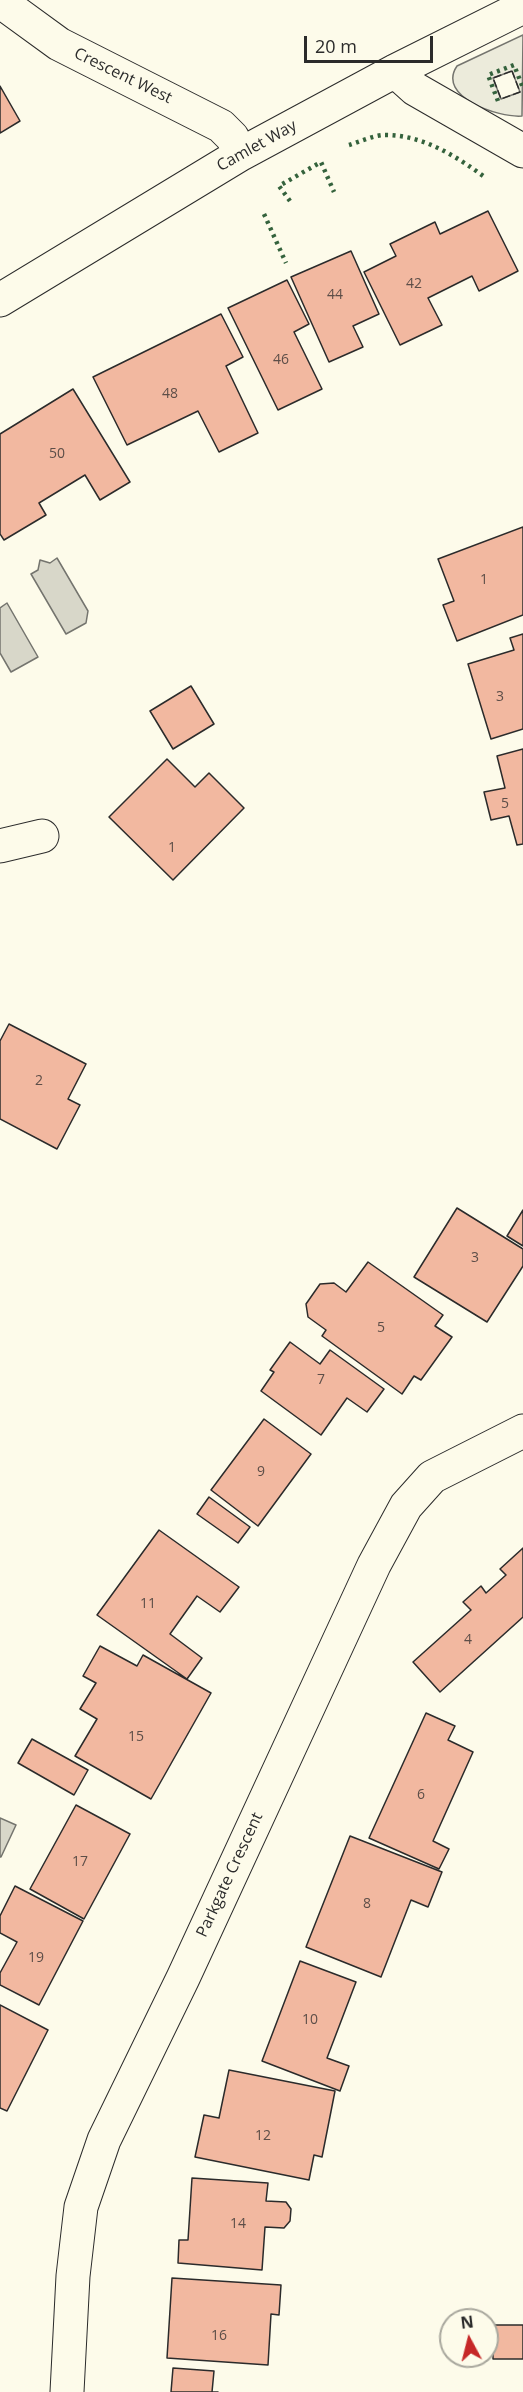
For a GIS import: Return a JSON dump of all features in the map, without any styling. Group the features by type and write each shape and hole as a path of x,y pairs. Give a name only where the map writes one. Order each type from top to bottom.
{"street":[{"name":"Crescent West","path":"0,1 59,44 221,126 232,136 241,154"},
{"name":"Camlet Way","path":"0,300 241,154 395,71 523,7"},
{"path":"395,71 415,89 523,151"},
{"path":"0,846 42,836"},
{"name":"Parkgate Crescent","path":"67,2392 73,2276 81,2206 104,2140 183,1978 374,1565 406,1506 432,1477 523,1431"}],"shaded area":[{"path":"523,35 522,116 512,116 486,109 462,96 455,87 453,77 457,66","holes":["512,71 520,92 501,99 493,78"]},
{"path":"57,558 88,611 86,623 66,634 31,574 38,570 40,560 50,563"},
{"path":"7,603 38,657 11,672 0,653 0,608"},
{"path":"0,1818 16,1825 1,1857 0,1857"}],"building":[{"path":"0,86 20,121 0,133"},
{"path":"488,211 518,271 479,291 472,276 428,298 442,325 400,345 364,272 396,256 390,244 435,222 440,234"},
{"path":"351,251 379,314 353,326 363,347 329,362 291,277"},
{"path":"287,280 309,324 294,332 322,389 278,410 228,308"},
{"path":"221,314 243,357 226,366 258,433 219,452 198,411 127,445 93,377"},
{"path":"73,389 130,482 100,500 85,475 39,503 46,515 4,540 0,534 0,434"},
{"path":"523,527 523,615 457,641 443,605 454,601 438,559"},
{"path":"523,634 523,729 491,739 468,664 514,650 510,638"},
{"path":"191,686 214,724 173,749 150,711"},
{"path":"523,749 523,844 517,845 509,816 491,820 484,792 505,788 497,756"},
{"path":"167,759 195,787 209,773 244,808 173,880 109,817"},
{"path":"9,1024 86,1064 68,1099 80,1105 57,1149 0,1119 0,1041"},
{"path":"457,1208 523,1249 523,1266 487,1322 414,1277"},
{"path":"523,1210 523,1246 507,1236"},
{"path":"368,1262 443,1315 435,1326 452,1337 421,1380 414,1376 402,1394 322,1336 326,1330 308,1317 306,1304 320,1284 334,1283 346,1292"},
{"path":"290,1342 320,1364 330,1350 384,1389 367,1412 347,1398 321,1435 261,1391 274,1372 270,1370"},
{"path":"264,1419 311,1454 258,1526 211,1490"},
{"path":"209,1497 250,1527 238,1543 197,1514"},
{"path":"159,1530 239,1587 220,1612 197,1596 170,1634 202,1658 187,1679 97,1615"},
{"path":"523,1548 523,1617 440,1692 413,1662 471,1610 463,1602 481,1586 486,1593 506,1575 500,1569"},
{"path":"100,1646 137,1666 143,1655 211,1693 151,1799 75,1756 97,1719 80,1709 96,1683 83,1676"},
{"path":"426,1713 455,1726 448,1740 473,1752 433,1841 449,1849 439,1869 369,1838"},
{"path":"32,1739 88,1770 74,1795 18,1763"},
{"path":"76,1805 130,1834 84,1919 30,1889"},
{"path":"350,1836 442,1872 428,1907 411,1900 381,1977 306,1947"},
{"path":"15,1886 83,1921 39,2005 0,1985 0,1973 17,1942 0,1933 0,1916"},
{"path":"300,1961 356,1982 327,2058 349,2066 340,2091 262,2061"},
{"path":"0,2005 48,2030 7,2111 0,2108"},
{"path":"229,2070 335,2091 322,2157 314,2155 309,2180 195,2157 204,2115 219,2118"},
{"path":"192,2178 268,2183 266,2201 286,2202 291,2209 290,2221 284,2228 265,2227 262,2270 178,2263 179,2240 188,2240"},
{"path":"172,2278 281,2285 279,2315 271,2314 268,2365 167,2358"},
{"path":"499,2325 523,2325 523,2359 499,2359"},
{"path":"173,2368 214,2371 212,2392 171,2392"}],"hedge":[{"path":"498,101 488,75 514,65 523,88"},
{"path":"349,145 381,135 413,139 439,148 486,178"},
{"path":"290,201 279,186 321,162 334,192"},
{"path":"264,214 286,263"}],"fence":[{"path":"512,71 520,92 501,99 493,78 512,71"}]}
